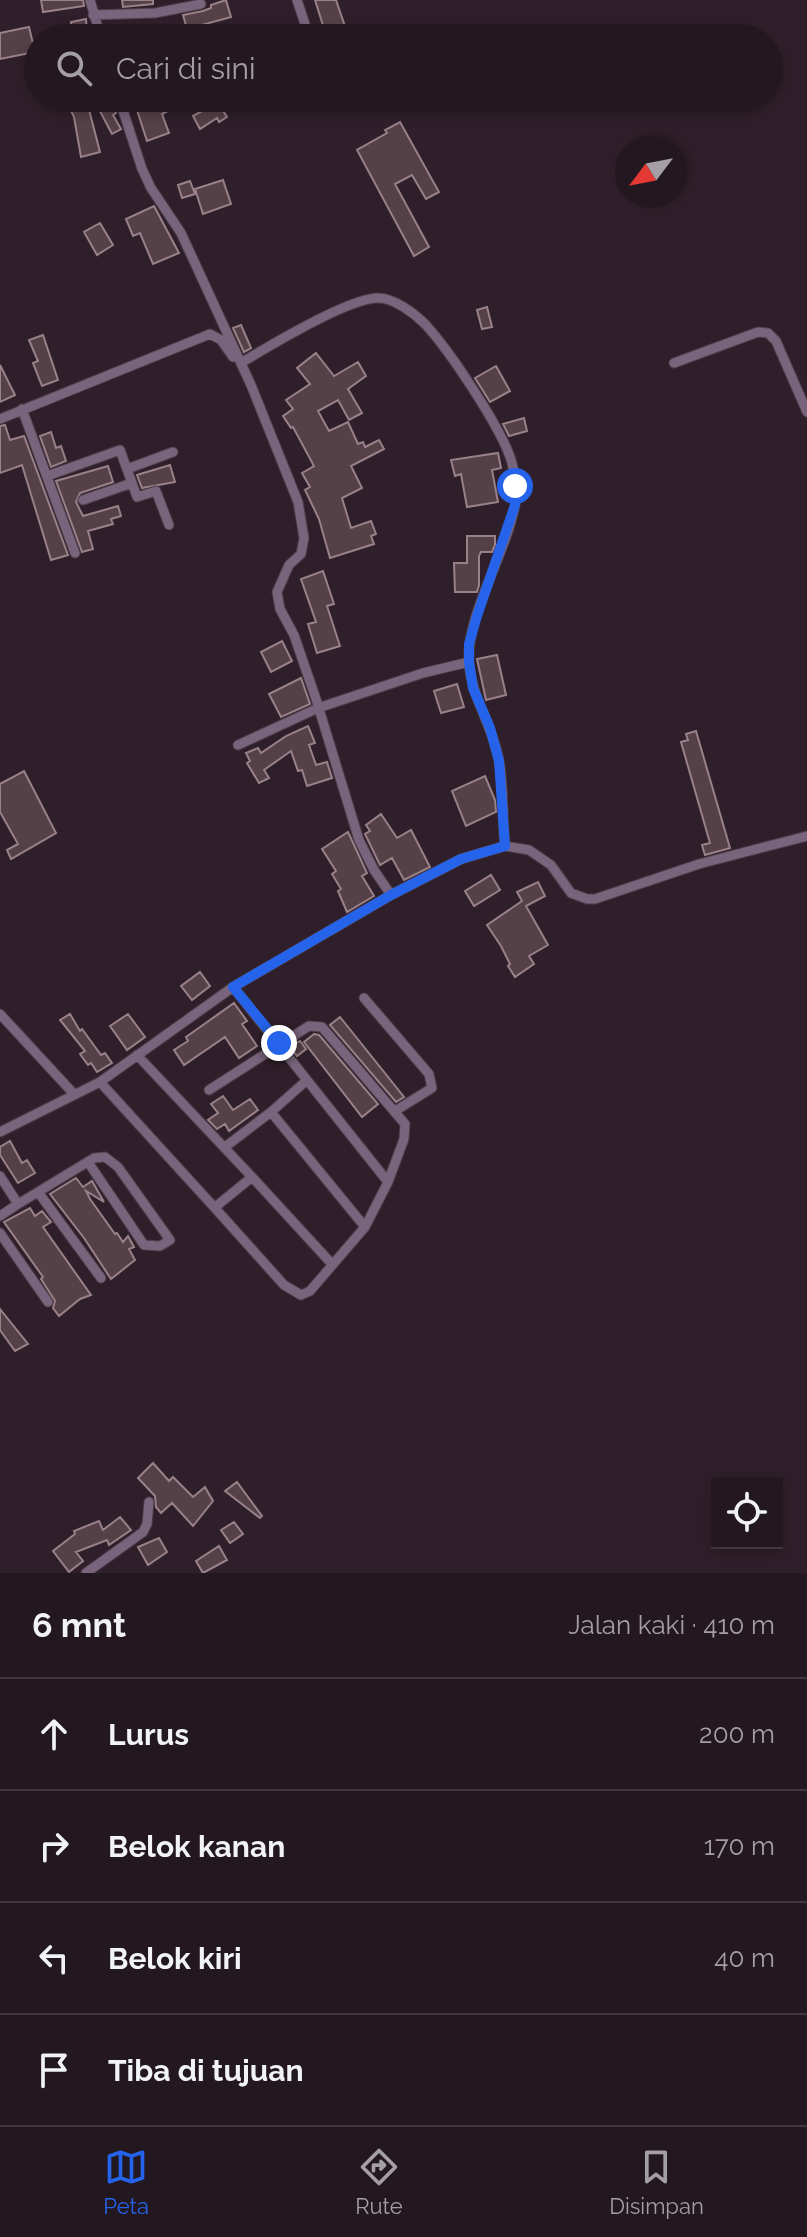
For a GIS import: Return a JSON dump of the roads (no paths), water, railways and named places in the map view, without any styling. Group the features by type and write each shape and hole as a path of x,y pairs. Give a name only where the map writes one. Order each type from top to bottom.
{"street":[{"path":"90,0 96,24"},
{"path":"297,0 305,24"},
{"path":"93,15 155,13 201,4"},
{"path":"123,112 142,169 181,233 241,363 298,502 304,538 301,554 289,565 277,592 280,609 294,635 359,840 391,895"},
{"path":"241,363 344,307 382,298 407,309 425,324 487,412 511,460 515,505 477,616 469,644 469,662 473,688 490,728 499,761 505,846"},
{"path":"674,363 758,332 768,333 776,341 807,412"},
{"path":"0,419 210,334 221,340 241,363"},
{"path":"22,409 75,553"},
{"path":"47,476 120,450 137,497 156,491 169,525"},
{"path":"127,469 173,452"},
{"path":"83,500 132,483"},
{"path":"238,745 318,708 423,673 469,662"},
{"path":"0,1132 100,1082 233,987 391,895 461,859 505,846 529,850 551,865 571,893 595,899 699,864 807,836"},
{"path":"233,987 388,1182"},
{"path":"364,998 429,1074 432,1082 432,1088 426,1093 395,1111"},
{"path":"0,1014 73,1093"},
{"path":"100,1082 292,1292 301,1295 310,1291 373,1216 406,1131 405,1124 322,1027 309,1026 209,1090"},
{"path":"137,1055 331,1263"},
{"path":"225,1147 306,1081"},
{"path":"271,1112 365,1227"},
{"path":"0,1216 88,1162 102,1156 118,1167 170,1240 160,1246 144,1245 88,1162"},
{"path":"0,1176 18,1204"},
{"path":"214,1207 252,1177"},
{"path":"38,1192 101,1278"},
{"path":"0,1233 48,1302"},
{"path":"86,1573 143,1532 149,1502"}]}
